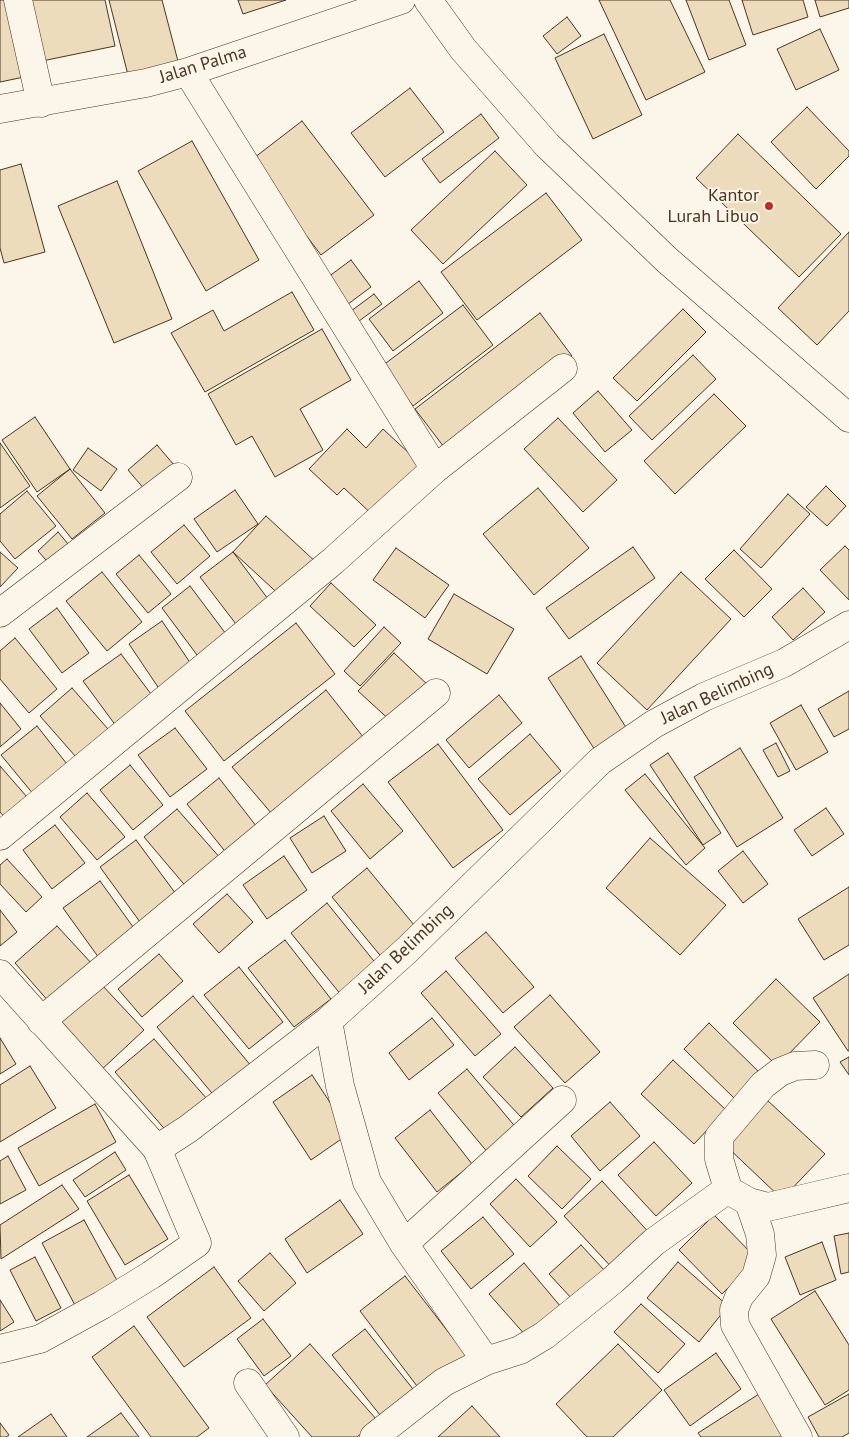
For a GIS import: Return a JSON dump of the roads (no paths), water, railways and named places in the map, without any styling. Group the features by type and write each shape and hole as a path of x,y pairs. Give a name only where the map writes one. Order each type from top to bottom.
{"street":[{"path":"18,0 41,103"},
{"name":"Jalan Palma","path":"0,109 146,83 188,72 401,0"},
{"path":"428,0 463,49 547,145 667,260 849,418"},
{"path":"188,72 435,469"},
{"path":"0,836 333,561 435,469 563,368"},
{"path":"0,613 178,477"},
{"name":"Jalan Belimbing","path":"157,1148 212,1112 328,1021 407,950 600,761 654,724 704,697 784,663 849,625"},
{"path":"41,1021 436,693"},
{"path":"0,974 157,1148 196,1243 152,1276 95,1310 40,1339 0,1350"},
{"path":"328,1021 340,1086 367,1182 404,1244 486,1361"},
{"path":"798,1437 735,1325 734,1310 739,1297 756,1276 762,1255 760,1234 718,1159 719,1137 763,1084 780,1072 794,1066 814,1065"},
{"path":"404,1244 562,1100"},
{"path":"381,1435 444,1382 486,1361 520,1350 545,1334 613,1280 654,1242 738,1196 768,1206 849,1188"},
{"path":"248,1384 286,1437"}],"place":[{"name":"Kantor Lurah Libuo","path":"769,206"}]}
